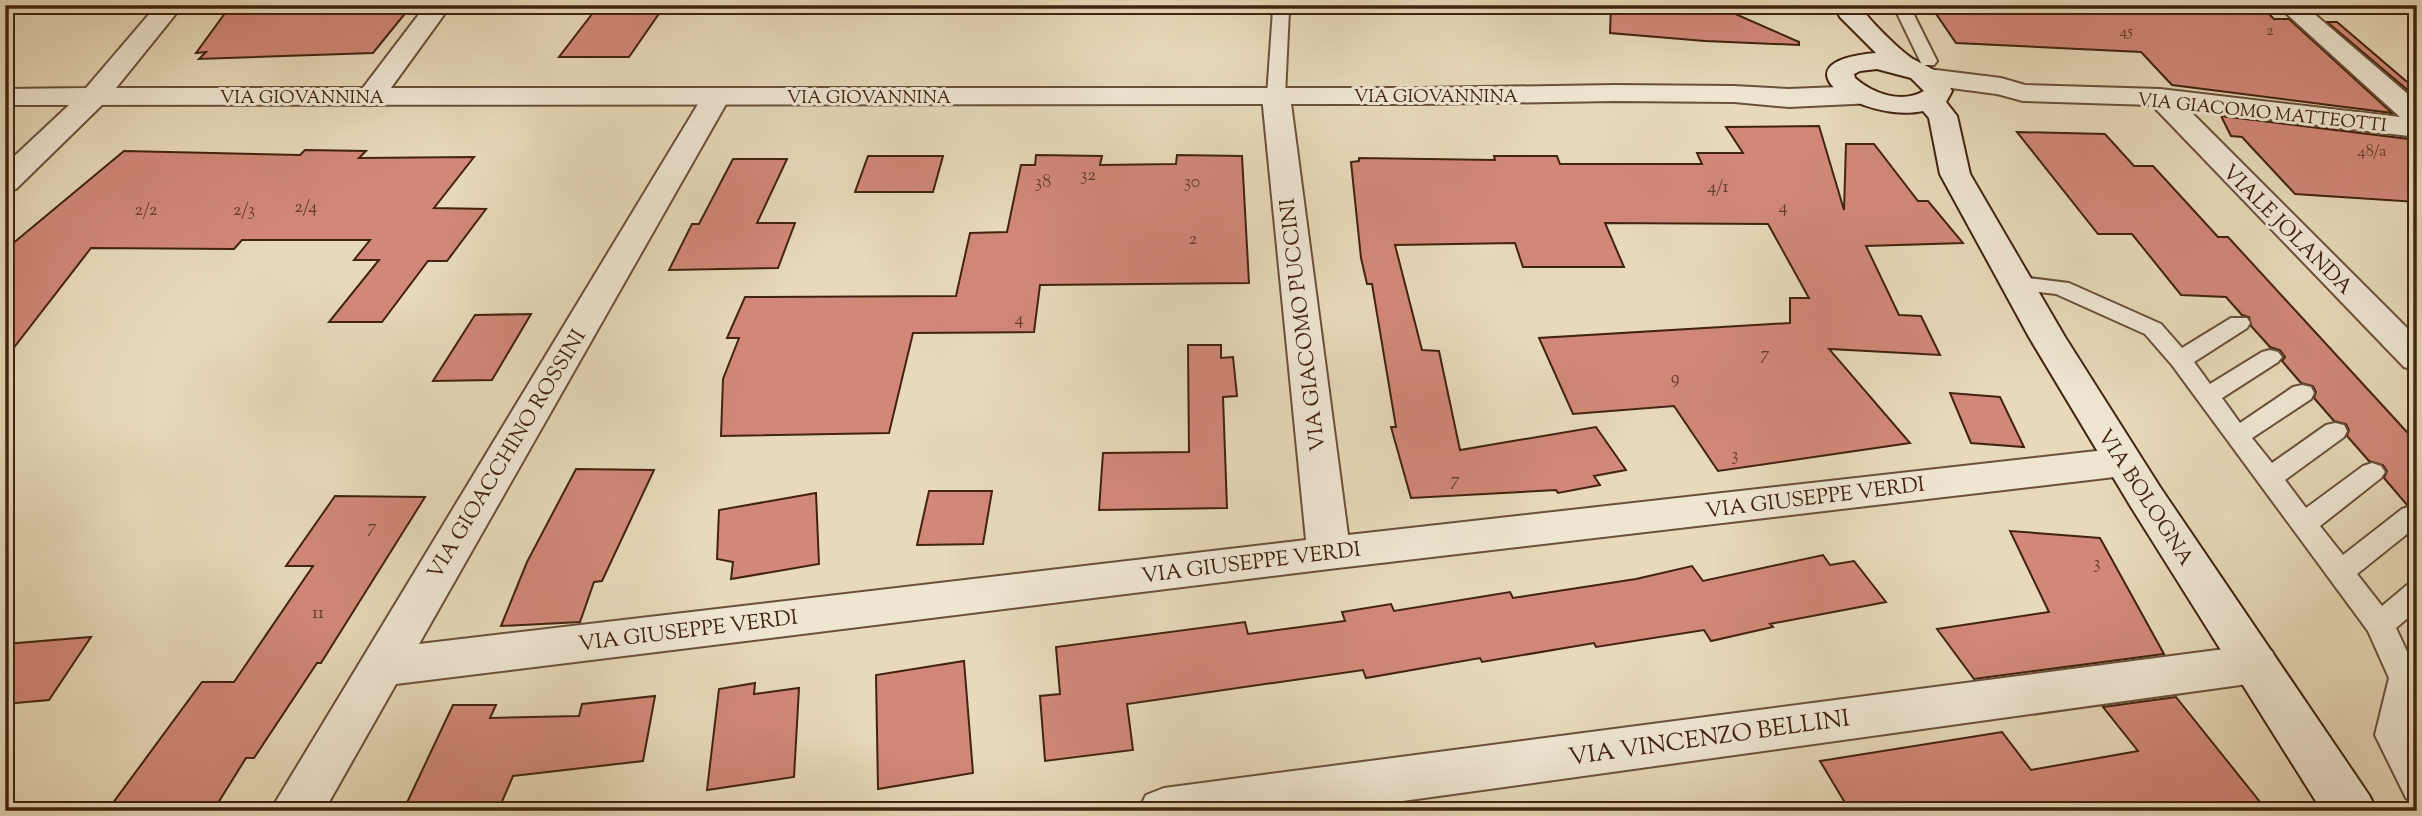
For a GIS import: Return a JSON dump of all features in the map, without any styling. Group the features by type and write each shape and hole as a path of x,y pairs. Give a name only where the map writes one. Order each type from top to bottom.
{"street":[{"path":"5,182 94,97 171,5"},
{"path":"370,97 439,5"},
{"path":"2289,5 2417,117"},
{"path":"1842,71 1848,8"},
{"name":"VIA BOLOGNA","path":"1848,8 1925,80 1943,116 1955,174 2013,283 2123,462 2351,811"},
{"name":"VIA GIOVANNINA","path":"5,97 1734,94 1789,98 1838,95 1917,104 1925,80 1877,61 1734,94"},
{"name":"VIA BOLOGNA","path":"1842,71 1846,86 1877,100 1955,174"},
{"name":"VIA GIACOMO MATTEOTTI","path":"1925,80 2013,98 2023,93 2160,97 2417,128"},
{"name":"VIA GIACOMO PUCCINI","path":"1276,96 1329,553"},
{"name":"VIA GIOACCHINO ROSSINI","path":"296,811 716,97"},
{"name":"VIALE JOLANDA","path":"2160,97 2417,359"},
{"name":"VIA GIUSEPPE VERDI","path":"381,667 1329,553 2123,462"},
{"name":"VIA VINCENZO BELLINI","path":"1164,811 2255,664"}],"lane":[{"path":"1901,5 1925,80"},
{"path":"1276,96 1282,8"},
{"path":"2013,283 2061,288 2153,329 2180,360 2380,625 2410,673 2390,735 2417,788"},
{"path":"2180,360 2239,323"},
{"path":"2208,396 2270,356"},
{"path":"2238,436 2301,393"},
{"path":"2269,478 2335,430"},
{"path":"2304,524 2372,472"},
{"path":"2340,572 2411,516"},
{"path":"2380,625 2417,593"}],"building":[{"path":"231,5 412,5 373,53 199,59 206,52 196,53"},
{"path":"599,5 665,5 629,57 559,57"},
{"path":"1611,5 1715,5 1799,42 1799,45 1610,33"},
{"path":"1930,5 2260,5 2274,19 2289,19 2392,113 2172,85 2141,52 1956,43"},
{"path":"2327,22 2337,22 2406,81 2417,83 2417,98"},
{"path":"2221,116 2417,140 2417,202 2295,194 2242,137 2231,136"},
{"path":"1819,126 1844,210 1846,144 1874,144 1918,201 1928,201 1963,243 1866,246 1899,315 1921,316 1940,355 1829,349 1910,443 1718,471 1674,406 1573,414 1539,338 1790,323 1790,298 1809,298 1768,224 1605,223 1624,267 1523,267 1515,243 1395,245 1422,350 1439,351 1460,450 1596,427 1626,470 1594,476 1600,485 1558,493 1556,490 1411,498 1391,427 1396,427 1372,284 1367,284 1361,258 1351,162 1359,161 1359,158 1495,160 1494,156 1557,156 1560,164 1702,164 1697,153 1743,153 1726,127"},
{"path":"2017,132 2105,134 2134,166 2153,166 2218,237 2228,237 2417,443 2417,505 2407,505 2384,478 2387,471 2383,465 2369,461 2347,436 2349,430 2346,424 2334,421 2314,398 2316,392 2313,386 2301,383 2282,361 2285,357 2280,350 2270,347 2251,326 2249,317 2242,315 2226,297 2181,295 2132,234 2098,234"},
{"path":"305,150 366,151 359,158 474,157 434,208 486,209 447,261 428,261 382,322 329,322 379,260 354,260 370,240 242,240 234,249 91,248 5,359 5,250 124,151 300,155"},
{"path":"1036,155 1102,156 1100,165 1176,164 1177,155 1242,156 1249,283 1040,285 1034,332 913,333 889,433 721,436 723,379 739,338 727,338 745,297 956,296 970,233 1007,232 1021,165 1035,165"},
{"path":"868,156 943,156 933,192 855,192"},
{"path":"733,159 787,159 757,223 795,223 778,268 669,270 692,224 699,224"},
{"path":"531,314 492,380 433,381 475,315"},
{"path":"1188,345 1221,345 1221,358 1233,357 1237,396 1223,397 1227,508 1099,510 1103,453 1189,452"},
{"path":"1950,393 2000,397 2024,447 1971,443"},
{"path":"576,469 654,470 602,581 594,582 580,622 501,626 527,562"},
{"path":"929,491 992,491 983,544 917,545"},
{"path":"816,493 819,564 731,579 733,562 717,559 719,510"},
{"path":"335,496 425,497 321,663 317,663 254,758 246,758 213,811 107,811 202,682 234,682 313,566 286,566"},
{"path":"2010,531 2100,538 2164,654 1974,679 1937,629 2049,612"},
{"path":"1823,555 1830,565 1854,561 1886,602 1770,624 1773,627 1711,641 1704,630 1596,647 1594,643 1482,662 1480,658 1366,678 1363,670 1127,704 1133,750 1045,761 1040,696 1060,694 1056,647 1245,622 1248,634 1345,621 1342,612 1391,604 1394,611 1510,592 1513,598 1636,579 1692,566 1703,581"},
{"path":"91,637 49,700 5,704 5,644"},
{"path":"964,661 973,773 878,789 876,675"},
{"path":"755,683 754,694 799,688 794,777 707,790 719,689"},
{"path":"655,696 643,761 513,776 498,811 403,811 453,705 496,705 490,718 579,716 582,704"},
{"path":"2176,697 2260,802 2193,811 1850,811 1820,761 2002,732 2031,770 2138,751 2103,707"}]}
